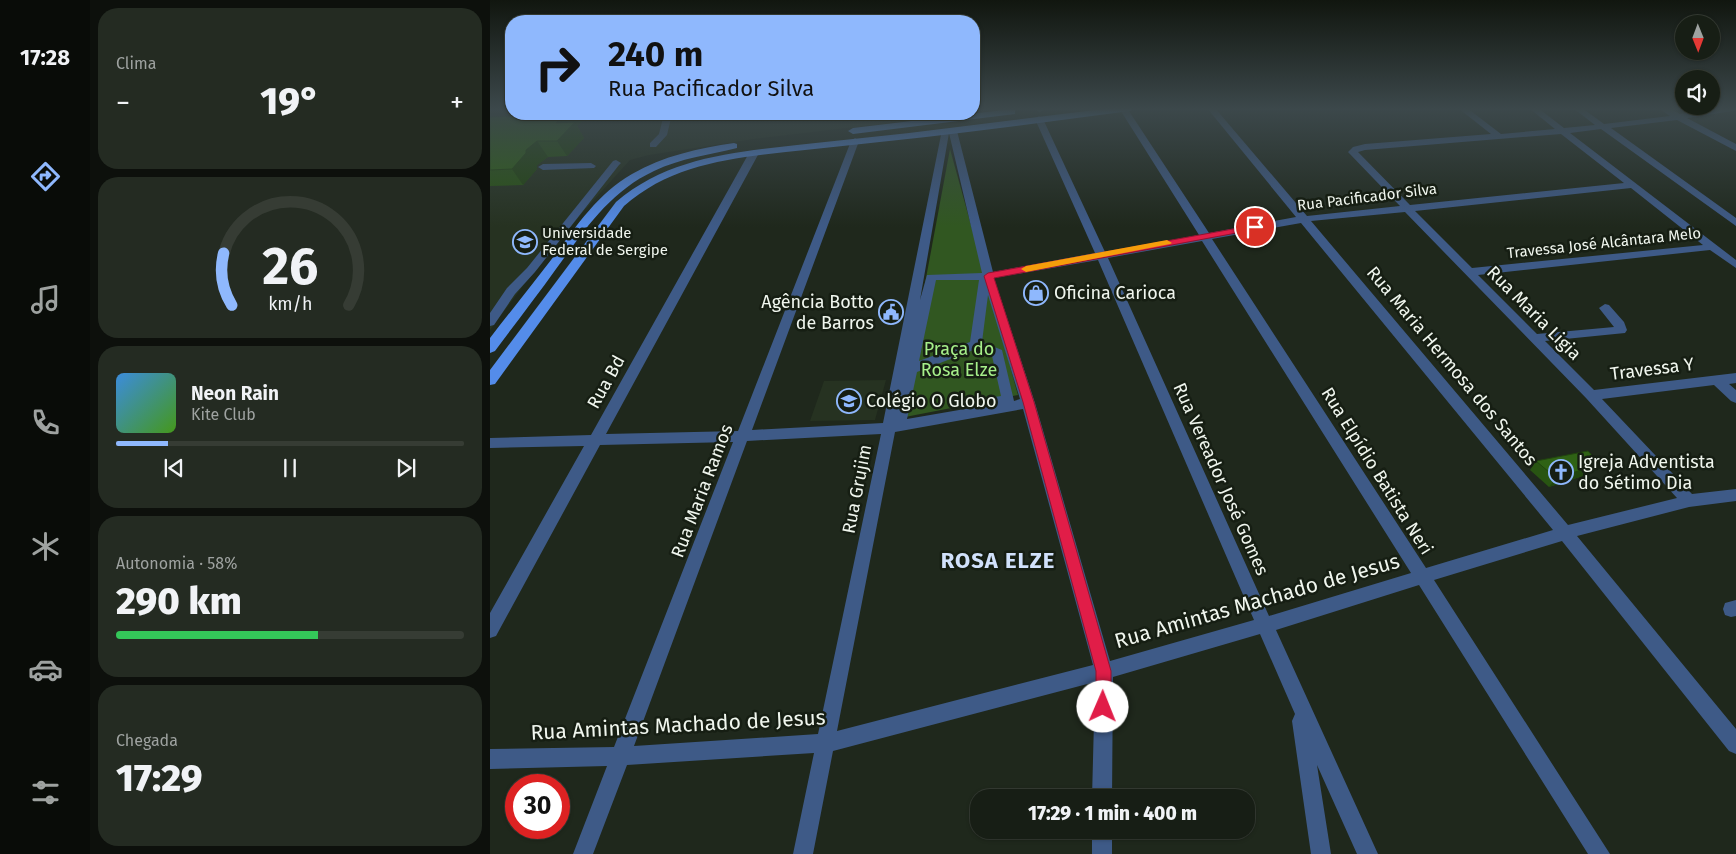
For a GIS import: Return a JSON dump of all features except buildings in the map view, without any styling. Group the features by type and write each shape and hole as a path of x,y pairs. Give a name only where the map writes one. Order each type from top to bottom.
{"main road":[{"path":"490,348 608,196 629,181 654,168 686,155 719,148"},
{"path":"490,380 612,214 635,191 655,179 687,166 754,153 797,148"}],"street":[{"name":"Rua Maria Ramos","path":"583,854 748,433 852,148"},
{"name":"Rua Grujim","path":"803,854 826,743 884,424 911,319 946,148"},
{"path":"954,148 988,276 1028,402 1104,671 1102,789"},
{"name":"Rua Vereador José Gomes","path":"1056,148 1299,705 1368,854"},
{"name":"Rua Elpídio Batista Neri","path":"1151,148 1205,236 1600,854"},
{"name":"Rua Maria Hermosa dos Santos","path":"1245,148 1565,532 1736,744"},
{"name":"Rua Maria Ligia","path":"1363,148 1353,152 1468,272 1591,395 1689,501"},
{"path":"1585,148 1736,265"},
{"path":"1634,148 1736,223"},
{"name":"Rua Bd","path":"490,630 601,437 754,153"},
{"path":"490,322 511,291 531,270 616,163"},
{"path":"543,167 591,166"},
{"name":"Rua Pacificador Silva","path":"988,276 1305,219 1405,207 1633,185"},
{"name":"Travessa José Alcântara Melo","path":"1468,272 1712,247"},
{"path":"910,370 976,344 998,353 1008,399 900,418 910,370 931,277 985,276 976,344"},
{"path":"1534,338 1621,330 1620,325 1605,308"},
{"name":"Travessa Y","path":"1591,395 1736,378"},
{"name":"Travessa Y","path":"1717,380 1736,398"},
{"path":"490,443 601,437 748,433 884,424 1028,402"},
{"path":"490,437 601,437"},
{"name":"Rua Amintas Machado de Jesus","path":"490,759 620,756 826,743 1104,671 1265,625 1565,532 1689,501 1736,495"},
{"path":"1299,705 1320,854"},
{"path":"1102,839 1102,854"}],"shaded area":[{"path":"490,148 696,148 630,160 583,212 490,330"},
{"name":"Colégio O Globo","path":"886,380 875,420 810,421 824,381"}],"green space":[{"name":"Praça do Rosa Elze","path":"950,149 1018,395 900,418"}],"slow traffic":[{"path":"1026,269 1167,243"}],"place":[{"name":"Universidade Federal de Sergipe","path":"525,242"},
{"name":"Oficina Carioca","path":"1036,293"},
{"name":"Agência Botto de Barros","path":"891,312"},
{"name":"Colégio O Globo","path":"849,401"},
{"name":"Igreja Adventista do Sétimo Dia","path":"1561,472"}],"district":[{"name":"ROSA ELZE","path":"998,560"}],"route":[{"path":"1103,707 1104,671 1028,402 988,276 1255,227"}]}
